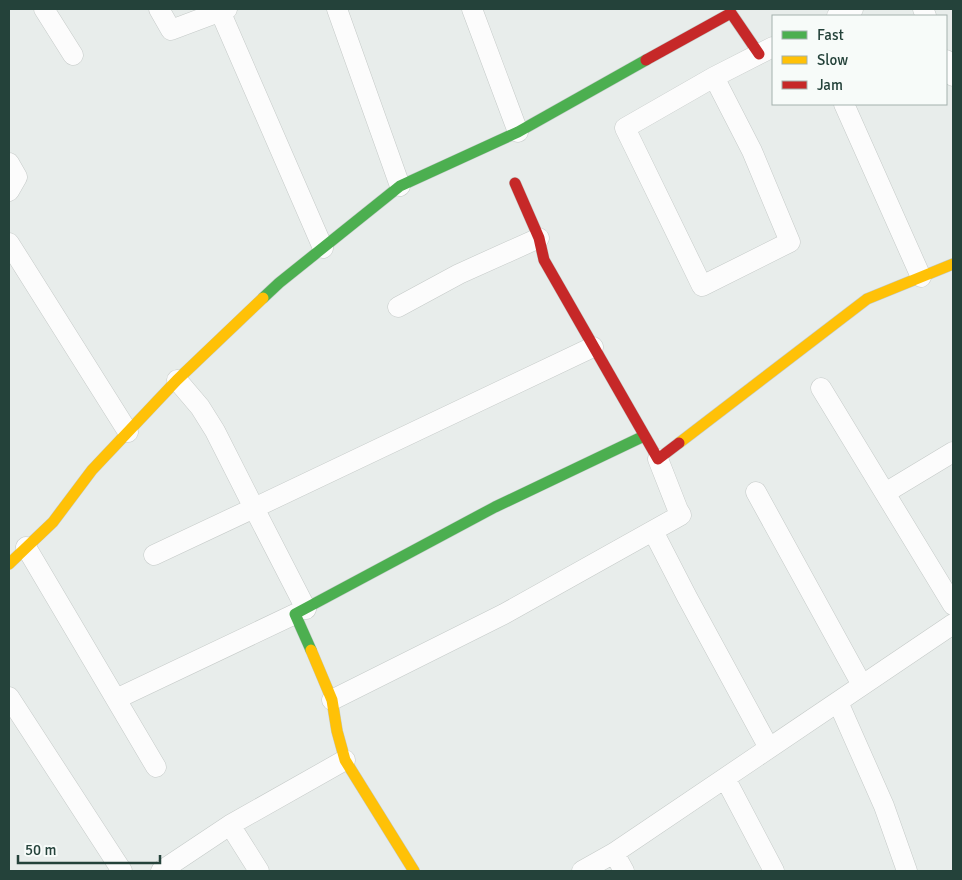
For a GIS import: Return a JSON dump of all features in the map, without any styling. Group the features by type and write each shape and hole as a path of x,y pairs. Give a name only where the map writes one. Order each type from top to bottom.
{"street":[{"path":"44,9 73,55"},
{"path":"159,9 171,30 224,10 323,248"},
{"path":"337,9 400,186"},
{"path":"472,9 518,132"},
{"path":"839,15 853,9"},
{"path":"9,564 53,522 92,470 177,380 279,283 400,186 518,132 730,11 766,51 714,77 626,128 702,286 790,242 752,151 714,77"},
{"path":"947,62 953,76"},
{"path":"844,105 921,277"},
{"path":"9,163 17,177 9,191"},
{"path":"332,700 504,614 682,515 678,510 658,459 544,260 539,238 514,183"},
{"path":"398,307 459,274 539,238"},
{"path":"9,243 128,432"},
{"path":"658,459 867,299 953,264"},
{"path":"154,555 594,347"},
{"path":"177,380 200,407 215,431 254,508 301,612 332,700 337,731 345,760 414,871"},
{"path":"821,388 953,605"},
{"path":"116,700 301,612 495,507 644,436"},
{"path":"885,493 953,452"},
{"path":"756,492 862,685"},
{"path":"654,531 687,597 769,748"},
{"path":"26,548 156,766"},
{"path":"582,871 614,853 953,624"},
{"path":"9,697 122,871"},
{"path":"838,702 884,806 907,871"},
{"path":"161,871 230,825 345,760"},
{"path":"725,778 774,871"},
{"path":"230,825 259,871"},
{"path":"614,853 624,871"}],"traffic: fast":[{"path":"263,298 400,186 518,132 646,60"},
{"path":"311,650 295,614 495,507 644,436"}],"traffic: slow":[{"path":"679,443 867,299 953,264"},
{"path":"9,564 53,522 92,470 177,380 263,298"},
{"path":"311,650 332,700 337,731 345,760 414,871"}],"traffic: jam":[{"path":"646,60 731,13 759,54"},
{"path":"515,183 539,238 544,260 658,459 679,443"}]}
